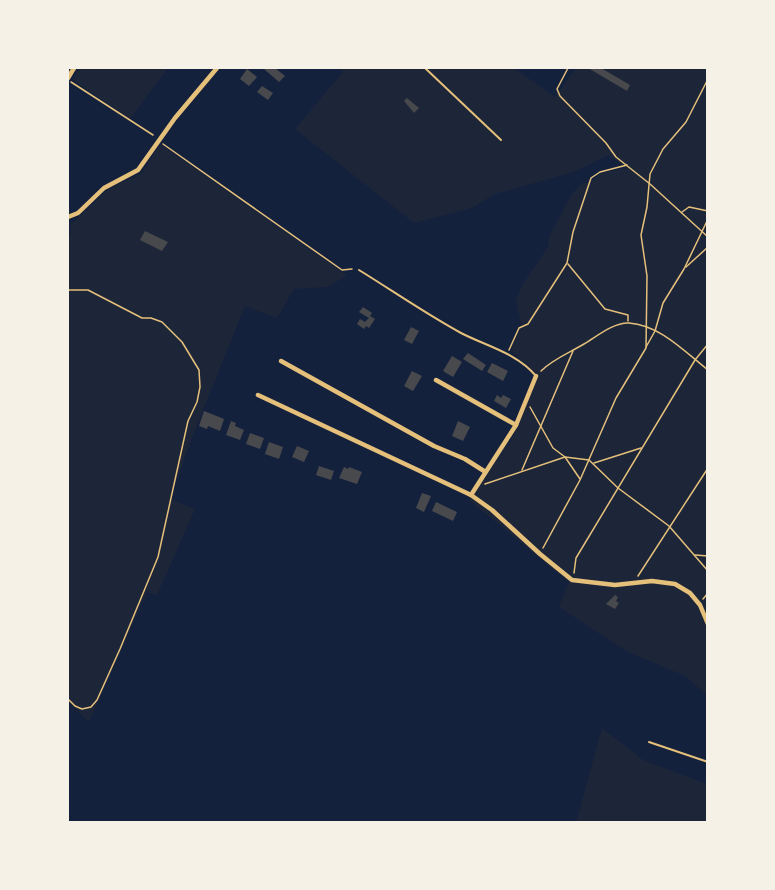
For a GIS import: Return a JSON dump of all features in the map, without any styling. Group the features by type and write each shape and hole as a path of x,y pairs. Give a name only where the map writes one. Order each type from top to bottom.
{"street":[{"path":"68,77 74,68"},
{"path":"68,217 78,213 104,188 138,170 217,68"},
{"path":"281,361 484,471"},
{"path":"471,495 484,471 516,425 536,376"},
{"path":"436,380 516,425"},
{"path":"258,395 471,495 492,510 572,580 615,585 652,581 675,584 690,593 700,605 708,624"}],"lane":[{"path":"425,68 501,140"},
{"path":"359,270 461,333 507,354 536,376"},
{"path":"649,742 708,762"}],"path":[{"path":"568,68 557,89 560,96 606,142 616,157 650,184 708,237"},
{"path":"68,77 71,82 88,94 159,140 167,148 342,270 359,270"},
{"path":"646,348 647,276 641,235 650,174 657,159 686,122 708,79"},
{"path":"507,354 519,328 528,324 567,263 573,232 591,178 600,172 627,165"},
{"path":"682,212 689,207 708,211"},
{"path":"540,554 580,480 616,398 655,331 663,303 684,269 708,219"},
{"path":"684,269 708,248"},
{"path":"567,263 605,309 628,315 628,323"},
{"path":"68,290 88,290 142,318 162,322 182,342 199,370 200,387 189,421 158,557 120,649 97,700 90,707 82,709 68,699"},
{"path":"536,376 550,362 612,328 628,323 655,331 670,339 708,370"},
{"path":"572,580 576,558 695,360 708,344"},
{"path":"522,471 573,351"},
{"path":"529,393 530,407 553,448 565,457 580,480"},
{"path":"592,463 642,447"},
{"path":"591,455 592,463"},
{"path":"475,488 565,457 589,460 618,488 669,526 708,571"},
{"path":"633,584 708,468"},
{"path":"694,555 708,556"}],"shaded area":[{"path":"79,68 168,68 130,119 73,80"},
{"path":"339,68 514,68 555,97 576,68 707,68 707,695 685,676 626,651 559,607 569,582 469,500 511,440 538,375 512,352 513,342 521,325 516,300 523,284 548,247 549,237 571,195 582,183 590,183 601,173 627,168 608,155 574,172 495,194 472,208 414,223 295,129 343,72"},
{"path":"160,144 347,275 328,287 294,289 277,318 245,306 170,499 195,509 157,595 147,592 89,722 68,702 68,236 70,236 71,224 110,188 142,173"},
{"path":"602,728 643,760 707,784 707,822 576,822"}],"building":[{"path":"265,68 275,68 285,76 279,82"},
{"path":"588,68 601,68 630,85 627,91"},
{"path":"247,69 257,77 249,86 240,79"},
{"path":"262,86 273,93 268,100 257,92"},
{"path":"407,98 419,108 414,113 404,101"},
{"path":"145,231 168,242 162,251 140,240"},
{"path":"363,307 372,313 370,316 375,319 369,328 366,326 364,329 357,324 360,319 365,322 369,318 359,312"},
{"path":"411,327 419,331 412,344 404,340"},
{"path":"468,353 486,365 482,371 463,359"},
{"path":"452,356 462,362 453,377 443,371"},
{"path":"492,363 508,371 503,381 487,372"},
{"path":"412,371 422,376 413,391 404,386"},
{"path":"497,395 511,399 506,408 494,401"},
{"path":"204,411 224,419 220,431 208,426 207,429 199,426"},
{"path":"231,421 236,423 235,426 244,430 240,440 226,435"},
{"path":"458,421 470,427 463,441 452,436"},
{"path":"250,433 264,438 260,449 246,444"},
{"path":"269,442 283,447 279,459 265,454"},
{"path":"297,446 309,451 304,462 292,457"},
{"path":"319,466 334,471 331,480 316,475"},
{"path":"344,467 362,472 357,484 339,478"},
{"path":"422,493 431,496 424,512 416,508"},
{"path":"436,502 457,512 453,521 432,511"},
{"path":"615,595 619,603 615,609 606,604"}]}
